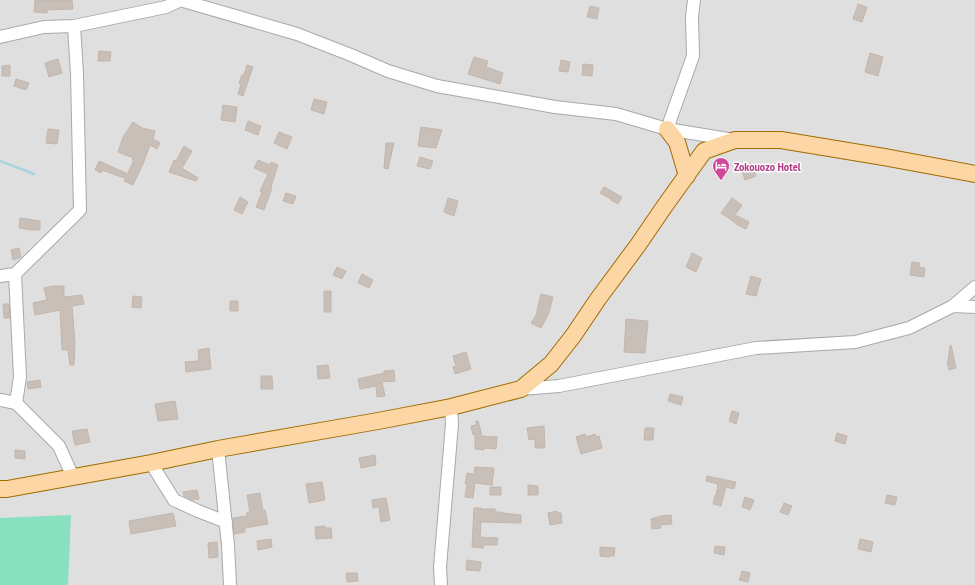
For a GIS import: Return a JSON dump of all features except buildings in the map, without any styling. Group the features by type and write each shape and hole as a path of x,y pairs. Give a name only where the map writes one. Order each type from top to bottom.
{"main road":[{"path":"667,128 677,142 687,176"},
{"path":"0,489 7,489 151,463 218,449 378,421 451,406 521,389 551,364 573,336 704,151 735,140 780,140 884,156 975,174"}],"street":[{"path":"0,36 44,27 74,26 166,7 181,0 297,34 388,71 437,86 556,107 616,114 667,128 735,140"},
{"path":"667,128 693,56 692,17 694,0"},
{"path":"0,276 15,274 80,210 78,74 74,26"},
{"path":"15,274 20,377 16,403"},
{"path":"521,389 559,386 756,348 855,342 908,328 954,306 975,287"},
{"path":"954,306 975,307"},
{"path":"0,400 16,403 59,446 73,477"},
{"path":"441,585 440,567 452,424 451,406"},
{"path":"218,449 226,522 230,585"},
{"path":"151,463 174,500 226,522"}],"shaded area":[{"path":"0,0 975,0 975,585 0,585"}],"green space":[{"path":"71,515 68,585 0,585 0,518"}],"waterway":[{"path":"0,161 34,174"}],"place":[{"name":"Zokouozo Hotel","path":"721,181"}]}
